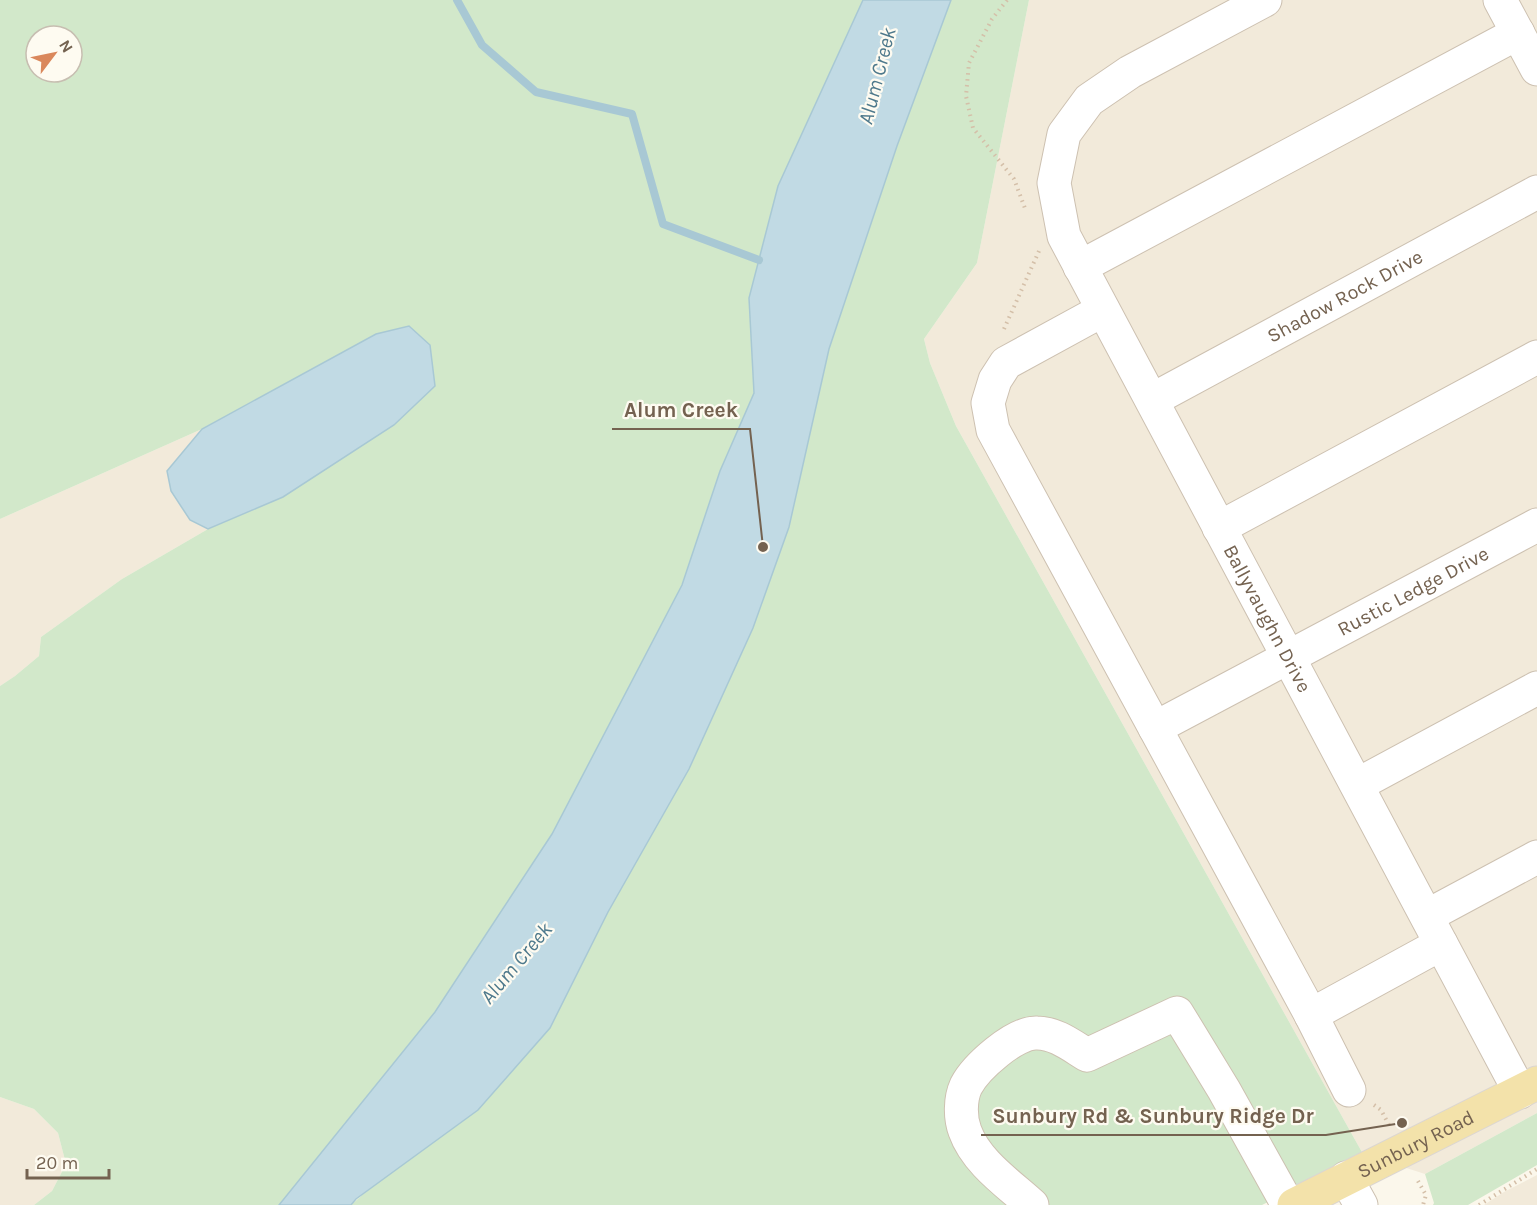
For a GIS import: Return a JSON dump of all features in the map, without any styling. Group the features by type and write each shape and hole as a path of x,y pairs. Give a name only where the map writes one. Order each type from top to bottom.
{"main road":[{"name":"Sunbury Road","path":"1294,1205 1353,1192 1529,1087"}],"street":[{"name":"Ballyvaughn Drive","path":"1265,0 1130,72 1089,100 1064,134 1054,183 1064,236 1434,930 1529,1087"},
{"path":"1500,0 1537,69"},
{"path":"1080,267 1518,33"},
{"name":"Shadow Rock Drive","path":"1152,400 1537,192"},
{"path":"1103,310 1006,363 995,380 988,403 993,430 1311,1015 1349,1090"},
{"path":"1219,528 1537,357"},
{"name":"Rustic Ledge Drive","path":"1155,728 1537,525"},
{"path":"1357,785 1537,688"},
{"path":"1311,1015 1537,857"},
{"path":"1032,1205 986,1162 968,1138 962,1117 966,1086 986,1063 1020,1036 1040,1032 1055,1037 1087,1055 1177,1013 1224,1090 1288,1205"}],"path":[{"path":"1007,0 992,19 969,63 966,96 973,128 1014,178 1029,218"},
{"path":"1479,1205 1537,1169"},
{"path":"1418,1181 1426,1195 1423,1205"}],"shaded area":[{"path":"1029,0 1537,0 1537,1113 1425,1174 1363,1154 956,426 930,363 924,339 977,263"},
{"path":"202,429 167,471 171,491 190,520 208,529 122,579 41,637 39,656 0,686 0,519"},
{"path":"0,1097 34,1109 58,1133 66,1164 52,1191 34,1205 0,1205"},
{"path":"1537,1175 1537,1205 1484,1205 1504,1192"}],"green space":[{"path":"0,0 863,0 778,186 749,298 754,393 720,471 682,585 552,834 435,1012 279,1205 34,1205 52,1191 66,1164 58,1133 34,1109 0,1097 0,686 39,656 41,637 122,579 208,529 283,497 376,334 202,429 0,519"},
{"path":"951,0 1029,0 977,263 924,339 930,363 956,426 1363,1154 1262,1205 351,1205 550,1028 608,912 689,769 753,628 789,527 829,349 897,146"},
{"path":"1537,1113 1537,1165 1468,1205 1433,1205 1425,1174"}],"water":[{"path":"863,0 951,0 897,146 829,349 789,527 753,628 689,769 608,912 550,1028 478,1110 356,1199 351,1205 279,1205 435,1012 552,834 682,585 720,471 754,393 749,298 778,186"},
{"path":"409,326 430,345 435,386 394,425 283,497 208,529 190,520 171,491 167,471 202,429 376,334"}],"waterway":[{"path":"457,0 482,45 536,92 632,114 663,224 759,260"}],"place":[{"name":"Alum Creek","path":"763,547"},
{"name":"Sunbury Rd & Sunbury Ridge Dr","path":"1402,1123"}]}
